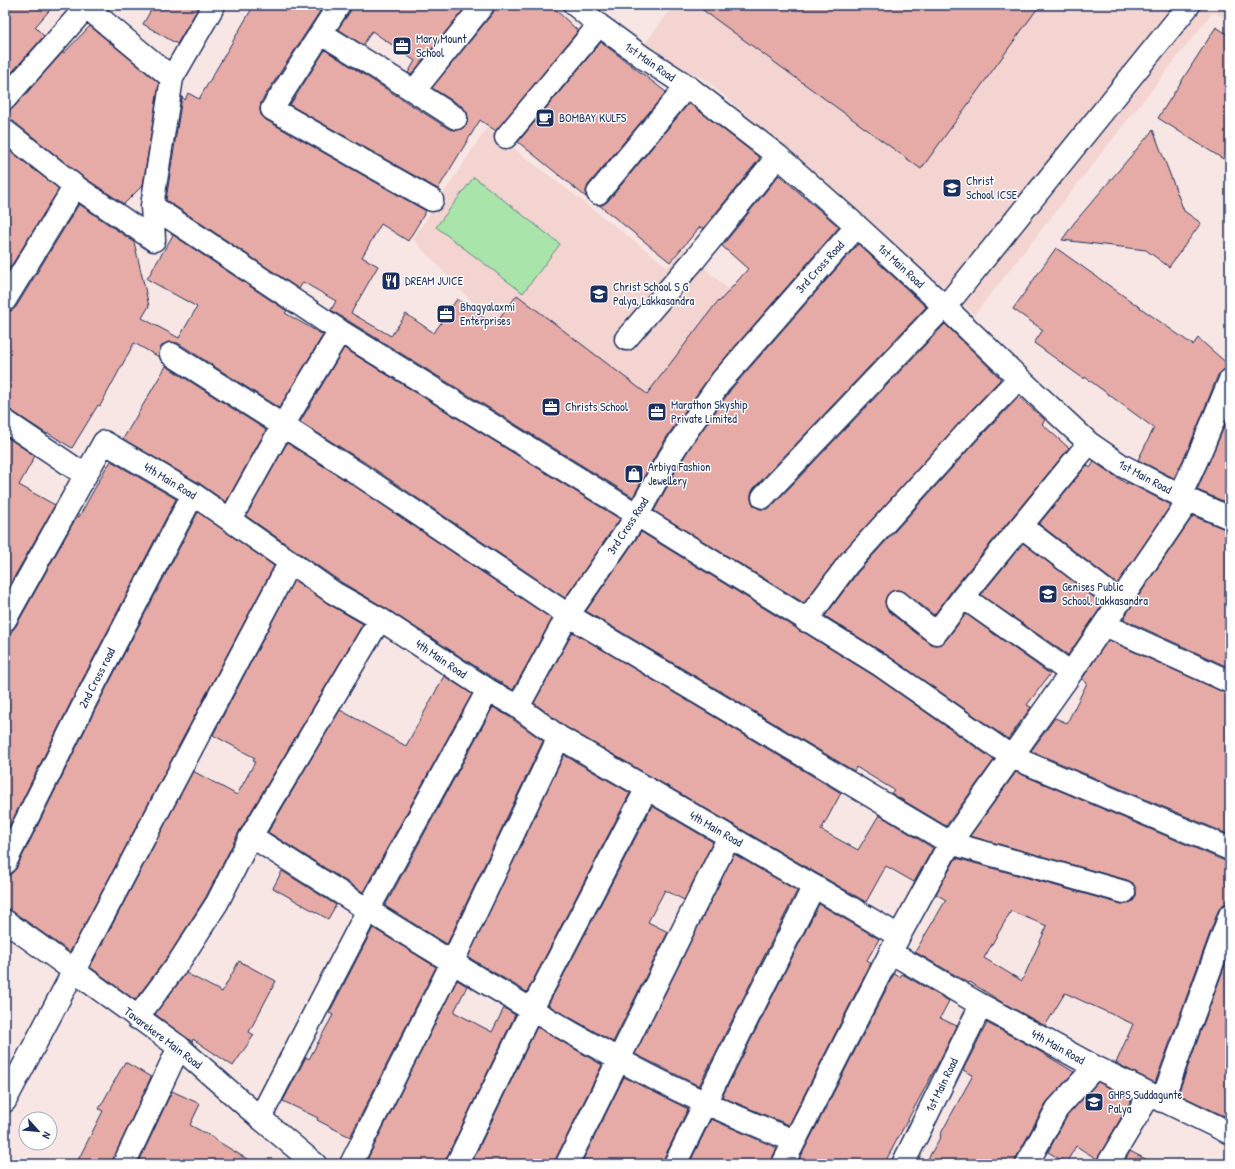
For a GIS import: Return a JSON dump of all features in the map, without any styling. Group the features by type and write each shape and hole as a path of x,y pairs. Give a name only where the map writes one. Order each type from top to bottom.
{"street":[{"path":"5,131 75,186 154,240 152,206 172,78 214,5"},
{"path":"339,5 272,109 432,200"},
{"path":"414,90 483,5"},
{"name":"1st Main Road","path":"575,5 598,25 644,58 687,86 778,156 944,306 1089,443 1121,466 1185,498 1230,518"},
{"path":"763,497 954,296 1188,5"},
{"path":"5,100 86,6 172,78"},
{"path":"506,137 598,25"},
{"path":"321,33 414,90 456,118"},
{"path":"598,193 687,86"},
{"path":"626,339 695,259 778,156"},
{"path":"5,300 75,186"},
{"path":"152,206 340,331 806,621 880,665 1012,757 1230,849"},
{"name":"3rd Cross Road","path":"518,707 568,615 637,516 679,442 722,380 857,226"},
{"path":"230,520 283,425 340,331"},
{"path":"171,354 283,425 568,615 950,842 1124,892"},
{"path":"806,621 848,564 971,428 1019,378"},
{"path":"783,1164 895,944 950,842 1105,625 1185,498 1199,455 1230,380"},
{"path":"5,421 85,475 5,620"},
{"name":"4th Main Road","path":"85,475 104,442 193,494 334,593 380,619 488,690 518,707 559,737 814,886 981,1005 1095,1067 1230,1133"},
{"path":"897,602 936,633 963,597 1089,443"},
{"name":"2nd Cross road","path":"5,863 86,700 193,494"},
{"path":"1021,526 1120,602"},
{"path":"5,1101 290,562"},
{"path":"963,597 1072,673"},
{"path":"137,1018 179,962 212,910 251,836 380,619"},
{"path":"1105,625 1230,682"},
{"path":"260,1118 368,910 488,690"},
{"path":"351,1164 452,963 559,737"},
{"path":"457,1164 532,1009 647,788"},
{"path":"251,836 452,963 619,1060 705,1103 794,1141"},
{"path":"567,1164 729,837"},
{"path":"675,1164 814,886"},
{"path":"1108,1164 1156,1097 1230,915"},
{"name":"Tavarekere Main Road","path":"5,921 179,1047 307,1161"},
{"name":"1st Main Road","path":"903,1164 981,1005"},
{"path":"124,1164 179,1047"},
{"path":"1027,1164 1057,1109 1095,1067"}],"shaded area":[{"name":"Christ School ICSE","path":"674,5 1230,5 1230,21 1213,12 974,315 706,80 667,61 644,45"},
{"name":"Christ School S G Palya, Lakkasandra","path":"487,128 668,267 683,249 763,320 663,447 505,337 413,239"}],"green space":[{"path":"474,177 560,244 523,293 436,227"}],"building":[{"path":"5,5 54,5 35,27 44,36 5,80"},
{"path":"154,5 200,5 177,44 143,24"},
{"path":"254,5 324,5 261,102 261,115 266,120 426,211 408,241 381,224 362,257 378,266 351,313 391,336 406,314 434,333 457,299 495,325 517,295 647,394 718,301 719,302 748,269 722,246 779,175 839,227 712,373 668,435 633,497 331,310 336,301 303,282 299,289 166,200 182,97 185,100 188,93 199,99"},
{"path":"351,5 467,5 411,75 408,73 415,61 372,31 363,45 338,29 350,12"},
{"path":"495,5 551,5 578,31 496,131 480,120 438,189 290,105 325,50 449,129 461,129 466,125 468,119 467,112 463,107 432,88 493,13"},
{"path":"696,5 1040,5 921,169"},
{"path":"90,26 159,83 143,185 124,204 82,176 13,121 5,119 5,111 9,111 14,107 63,52 64,53"},
{"path":"1216,27 1230,36 1230,147 1223,159 1158,118"},
{"path":"601,42 666,92 588,185 586,197 518,142"},
{"path":"689,103 760,158 703,229 700,227 670,262 599,205 603,205 608,201"},
{"path":"1153,130 1184,211 1201,223 1169,267 1146,250 1062,240 1074,223"},
{"path":"5,147 59,189 5,276"},
{"path":"79,204 134,242 149,306 142,318 179,338 197,307 147,279 173,235 287,311 285,313 323,335 279,408 178,343 171,342 166,343 161,347 159,357 134,343 100,406 98,405 72,448 48,433 47,434 12,411 5,409 5,312 11,311 16,307"},
{"path":"858,244 926,307 754,488 751,494 751,500 754,506 760,509 767,509 772,506 945,324 1000,378 1000,380 839,556 804,603 654,511 689,449 732,388"},
{"path":"1056,248 1193,345 1198,338 1230,366 1230,368 1223,370 1218,375 1188,450 1174,478 1138,460 1154,428 1085,377 1084,379 1034,343 1043,330 1013,309"},
{"path":"344,348 620,519 565,598 364,462 300,422"},
{"path":"166,366 266,430 226,502 199,483 123,439"},
{"path":"1019,397 1045,420 1042,424 1069,448 953,589 934,615 905,592 899,590 892,591 887,595 885,601 889,612 929,643 935,645 941,644 946,640 966,614 1050,674 1027,705 1031,707 1008,739 887,655 825,616 858,572 980,437"},
{"path":"1230,413 1230,504 1197,490"},
{"path":"5,436 35,456 19,485 55,505 5,593"},
{"path":"287,443 350,483 552,619 513,690 387,609 341,582 246,516"},
{"path":"111,461 176,499 75,694 7,831 5,829 5,643 77,516 79,517"},
{"path":"1094,462 1127,484 1127,482 1171,505 1117,584 1039,524 1087,465 1090,468"},
{"path":"198,512 274,566 70,952 12,911 5,909 5,881 16,869 97,706"},
{"path":"1193,516 1230,530 1230,668 1123,619"},
{"path":"641,532 799,631 805,633 873,675 994,760 946,826 891,793 894,790 856,767 854,771 586,611"},
{"path":"1023,543 1103,604 1068,655 981,595"},
{"path":"294,580 327,603 363,624 240,830 206,897 169,955 135,1000 90,967 193,771 237,795 255,762 253,761 255,758 213,735"},
{"path":"573,632 841,793 821,830 858,850 879,815 933,848 914,882 886,866 866,902 566,727 534,703"},
{"path":"1108,640 1230,694 1230,835 1031,751 1055,718 1067,723 1087,683 1082,679"},
{"path":"444,676 472,694 363,892 268,832 340,710 406,746"},
{"path":"493,707 543,741 447,944 385,906"},
{"path":"564,755 630,793 527,992 468,957"},
{"path":"1016,772 1225,861 1230,861 1230,903 1222,905 1218,911 1155,1083 1116,1063 1133,1024 1065,993 1045,1026 915,952 946,900 936,894 956,858 1121,904 1127,904 1133,901 1136,896 1136,889 1133,883 1127,880 970,836","holes":["1011,911 1047,926 1022,981 984,958"]},
{"path":"652,806 713,842 684,900 665,890 648,922 668,932 613,1042 548,1005"},
{"path":"734,854 797,891 699,1086 635,1054"},
{"path":"282,871 336,905 328,919 273,888"},
{"path":"819,904 879,939 867,960 871,963 789,1125 722,1097"},
{"path":"373,928 436,967 350,1137 317,1120 318,1118 283,1101 306,1057 309,1059 333,1015 329,1013"},
{"path":"1230,951 1230,1117 1222,1115 1178,1094"},
{"path":"239,961 276,981 249,1032 254,1035 233,1066 193,1039 192,1042 155,1014 186,973 222,992"},
{"path":"894,974 900,977 902,974 949,1001 940,1018 957,1026 941,1058 884,1164 797,1164"},
{"path":"457,980 467,986 454,1012 492,1032 504,1008 515,1015 446,1159 445,1164 365,1164"},
{"path":"987,1023 1034,1048 1074,1072 1046,1103 1016,1158 1015,1164 925,1164 973,1075 963,1070"},
{"path":"537,1027 602,1065 556,1158 555,1164 471,1164"},
{"path":"125,1062 151,1077 112,1164 76,1164 103,1111 99,1109"},
{"path":"624,1077 688,1109 664,1158 663,1164 581,1164"},
{"path":"1098,1082 1132,1099 1097,1159 1076,1146 1066,1163 1048,1152 1067,1116"},
{"path":"172,1091 200,1104 190,1125 214,1138 255,1164 138,1164"},
{"path":"711,1119 777,1148 771,1164 689,1164"},
{"path":"1130,1151 1155,1164 1123,1164"}],"place":[{"name":"Mary Mount School","path":"402,46"},
{"name":"BOMBAY KULFS","path":"545,118"},
{"name":"Christ School ICSE","path":"952,188"},
{"name":"DREAM JUICE","path":"391,281"},
{"name":"Christ School S G Palya, Lakkasandra","path":"599,294"},
{"name":"Bhagyalaxmi Enterprises","path":"446,314"},
{"name":"Christs School","path":"551,407"},
{"name":"Marathon Skyship Private Limited","path":"657,412"},
{"name":"Arbiya Fashion Jewellery","path":"634,474"},
{"name":"Genises Public School, Lakkasandra","path":"1048,594"},
{"name":"GHPS Suddagunte Palya","path":"1094,1102"}]}
